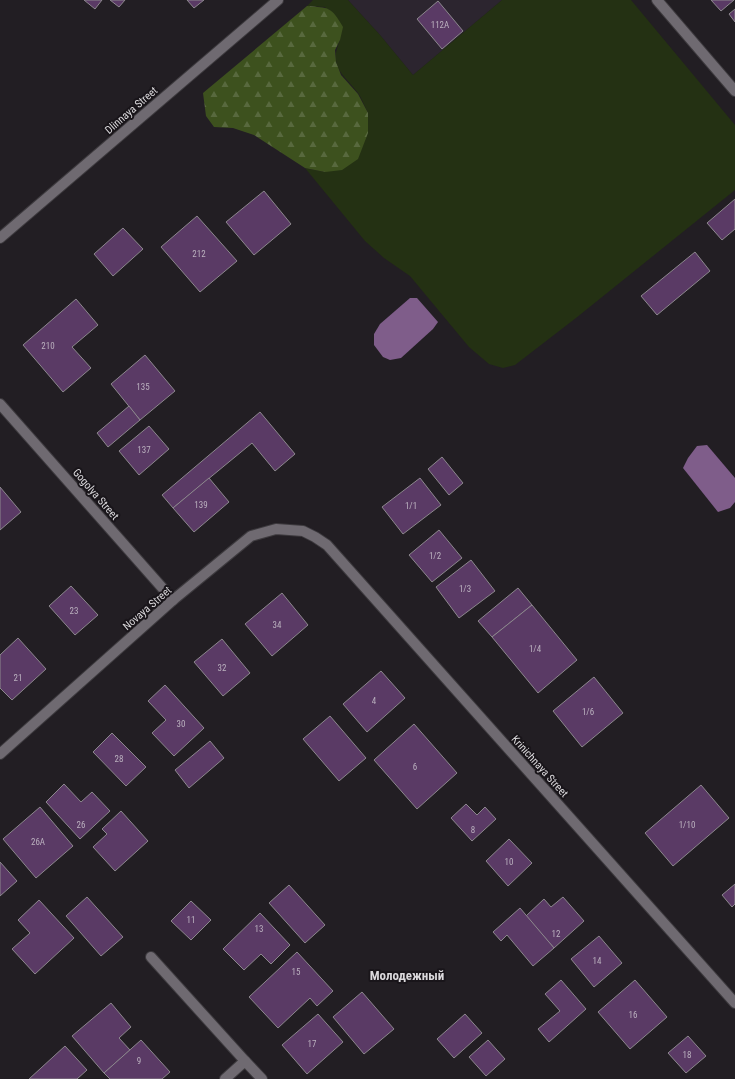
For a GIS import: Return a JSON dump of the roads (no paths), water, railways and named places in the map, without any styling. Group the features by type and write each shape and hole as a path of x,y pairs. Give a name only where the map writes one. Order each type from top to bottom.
{"street":[{"name":"Dlinnaya Street","path":"0,238 278,0"},
{"path":"657,0 735,91"},
{"name":"Gogolya Street","path":"0,404 173,600"},
{"name":"Novaya Street","path":"0,754 173,600 251,536 276,529 303,531 327,545"},
{"name":"Krinichnaya Street","path":"327,545 735,1003"},
{"path":"151,957 262,1079"},
{"path":"225,1079 245,1061"}],"district":[{"name":"Молодежный","path":"407,975"}]}
